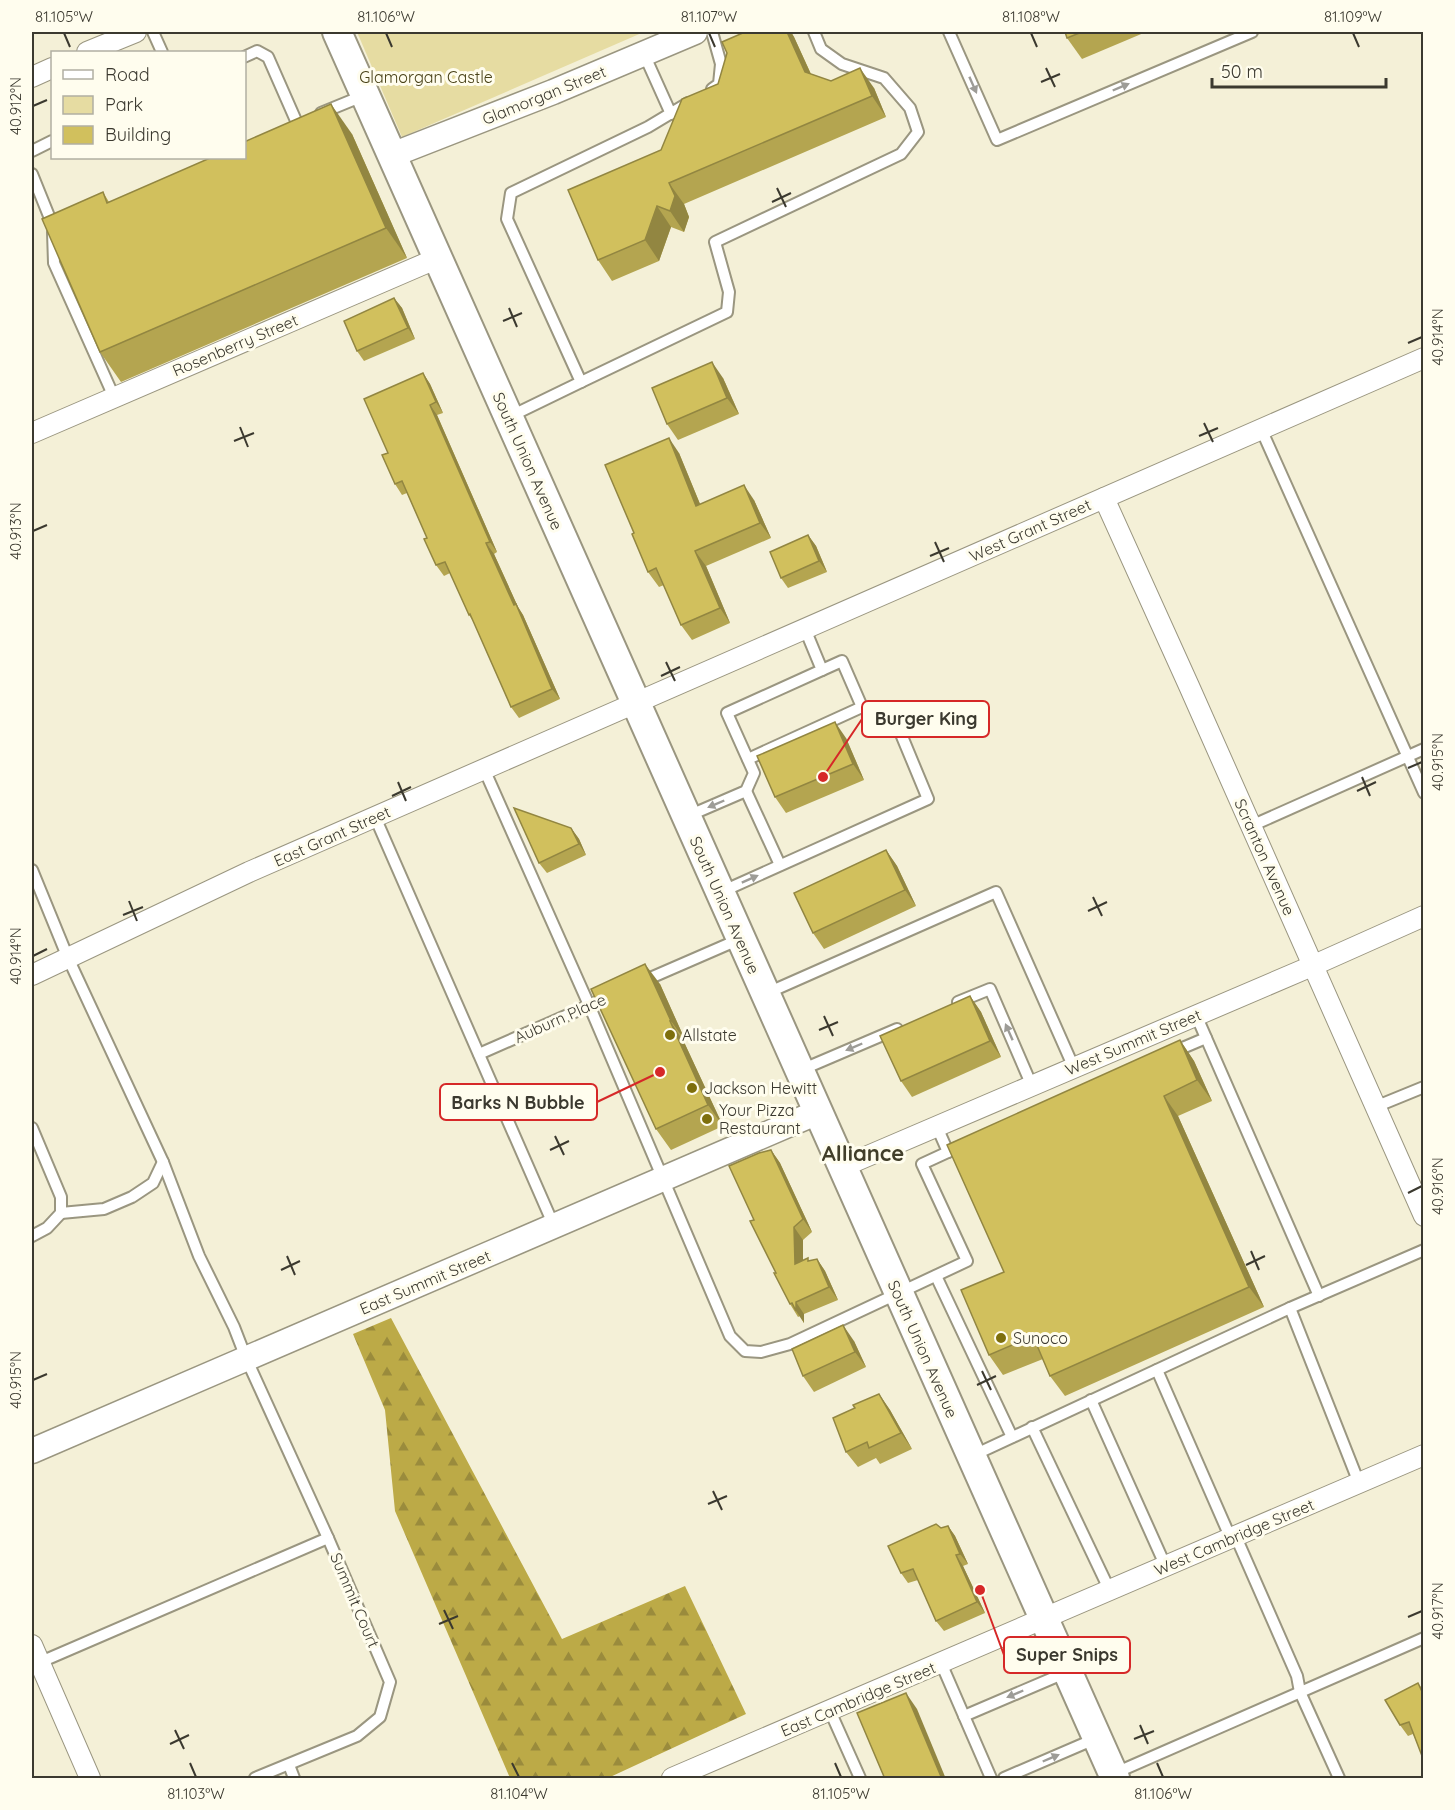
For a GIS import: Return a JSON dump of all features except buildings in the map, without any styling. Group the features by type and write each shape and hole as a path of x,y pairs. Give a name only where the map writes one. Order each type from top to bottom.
{"main road":[{"name":"South Union Avenue","path":"337,32 1097,1738 1110,1777"}],"street":[{"path":"89,51 136,32"},
{"name":"Glamorgan Street","path":"392,155 553,92 695,32"},
{"path":"32,77 51,68"},
{"name":"Rosenberry Street","path":"32,433 438,258"},
{"name":"West Grant Street","path":"635,702 1261,429 1421,366"},
{"name":"Scranton Avenue","path":"1104,498 1190,686 1312,966 1422,1210"},
{"name":"East Grant Street","path":"32,975 249,872 635,702"},
{"name":"West Summit Street","path":"842,1167 1424,916"},
{"name":"East Summit Street","path":"32,1451 818,1112"},
{"name":"West Cambridge Street","path":"1044,1619 1424,1455"},
{"name":"East Cambridge Street","path":"672,1779 1044,1619"},
{"path":"34,1658 90,1779"}],"lane":[{"path":"153,32 162,51"},
{"path":"581,382 507,219 511,193 648,127 719,84 721,64 712,32"},
{"path":"509,417 727,312 729,292 715,242 901,153 918,132 910,108 884,78 842,64 821,49 814,32"},
{"path":"949,32 998,140 1252,32"},
{"path":"246,56 257,51 268,57 292,125 365,95"},
{"path":"644,54 671,114"},
{"path":"32,151 51,142"},
{"path":"32,174 53,226 54,262 114,397"},
{"path":"53,226 64,221"},
{"path":"1261,429 1424,793"},
{"path":"805,629 822,670"},
{"path":"686,817 746,791 754,773 727,713 842,661 862,707 884,718 901,734 928,799 719,892"},
{"path":"748,759 862,707"},
{"path":"1251,826 1424,749"},
{"path":"484,769 590,1005 730,1336 745,1351 761,1352 790,1344 967,1261 922,1164 970,1142"},
{"path":"746,791 780,866"},
{"path":"375,817 554,1226"},
{"name":"Summit Court","path":"32,870 68,958 163,1162 199,1256 234,1327 390,1682 380,1718 357,1736 255,1779"},
{"path":"765,994 996,892 1074,1068"},
{"path":"633,986 740,939"},
{"path":"947,1007 990,989 1032,1086"},
{"name":"Auburn Place","path":"479,1054 622,991"},
{"path":"1196,1015 1319,1296"},
{"path":"799,1070 905,1025"},
{"path":"1163,1057 1206,1038"},
{"path":"1375,1107 1424,1087"},
{"path":"937,1127 948,1152"},
{"path":"32,1128 61,1197 62,1213"},
{"path":"32,1236 47,1228 62,1213 104,1209 132,1197 153,1183 163,1162"},
{"path":"971,1456 1290,1308 1424,1250"},
{"path":"936,1276 1012,1437"},
{"path":"1290,1308 1359,1483"},
{"path":"1157,1370 1297,1676 1300,1692 1339,1779"},
{"path":"1091,1400 1166,1567"},
{"path":"1032,1427 1110,1591"},
{"path":"34,1658 328,1538"},
{"path":"1110,1777 1424,1638"},
{"path":"941,1664 991,1779"},
{"path":"964,1716 1067,1671"},
{"path":"830,1711 860,1779"},
{"path":"1004,1779 1097,1738"},
{"path":"288,1765 294,1779"}],"green space":[{"name":"Glamorgan Castle","path":"357,32 644,32 402,137"},
{"path":"391,1318 562,1639 685,1586 746,1714 608,1778 510,1778 395,1511 385,1410 353,1334"}],"place":[{"name":"Burger King","path":"823,777"},
{"name":"Allstate","path":"670,1035"},
{"name":"Barks N Bubble","path":"660,1072"},
{"name":"Jackson Hewitt","path":"692,1088"},
{"name":"Your Pizza Restaurant","path":"707,1119"},
{"name":"Sunoco","path":"1001,1338"},
{"name":"Super Snips","path":"980,1590"}],"district":[{"name":"Alliance","path":"863,1153"}]}
